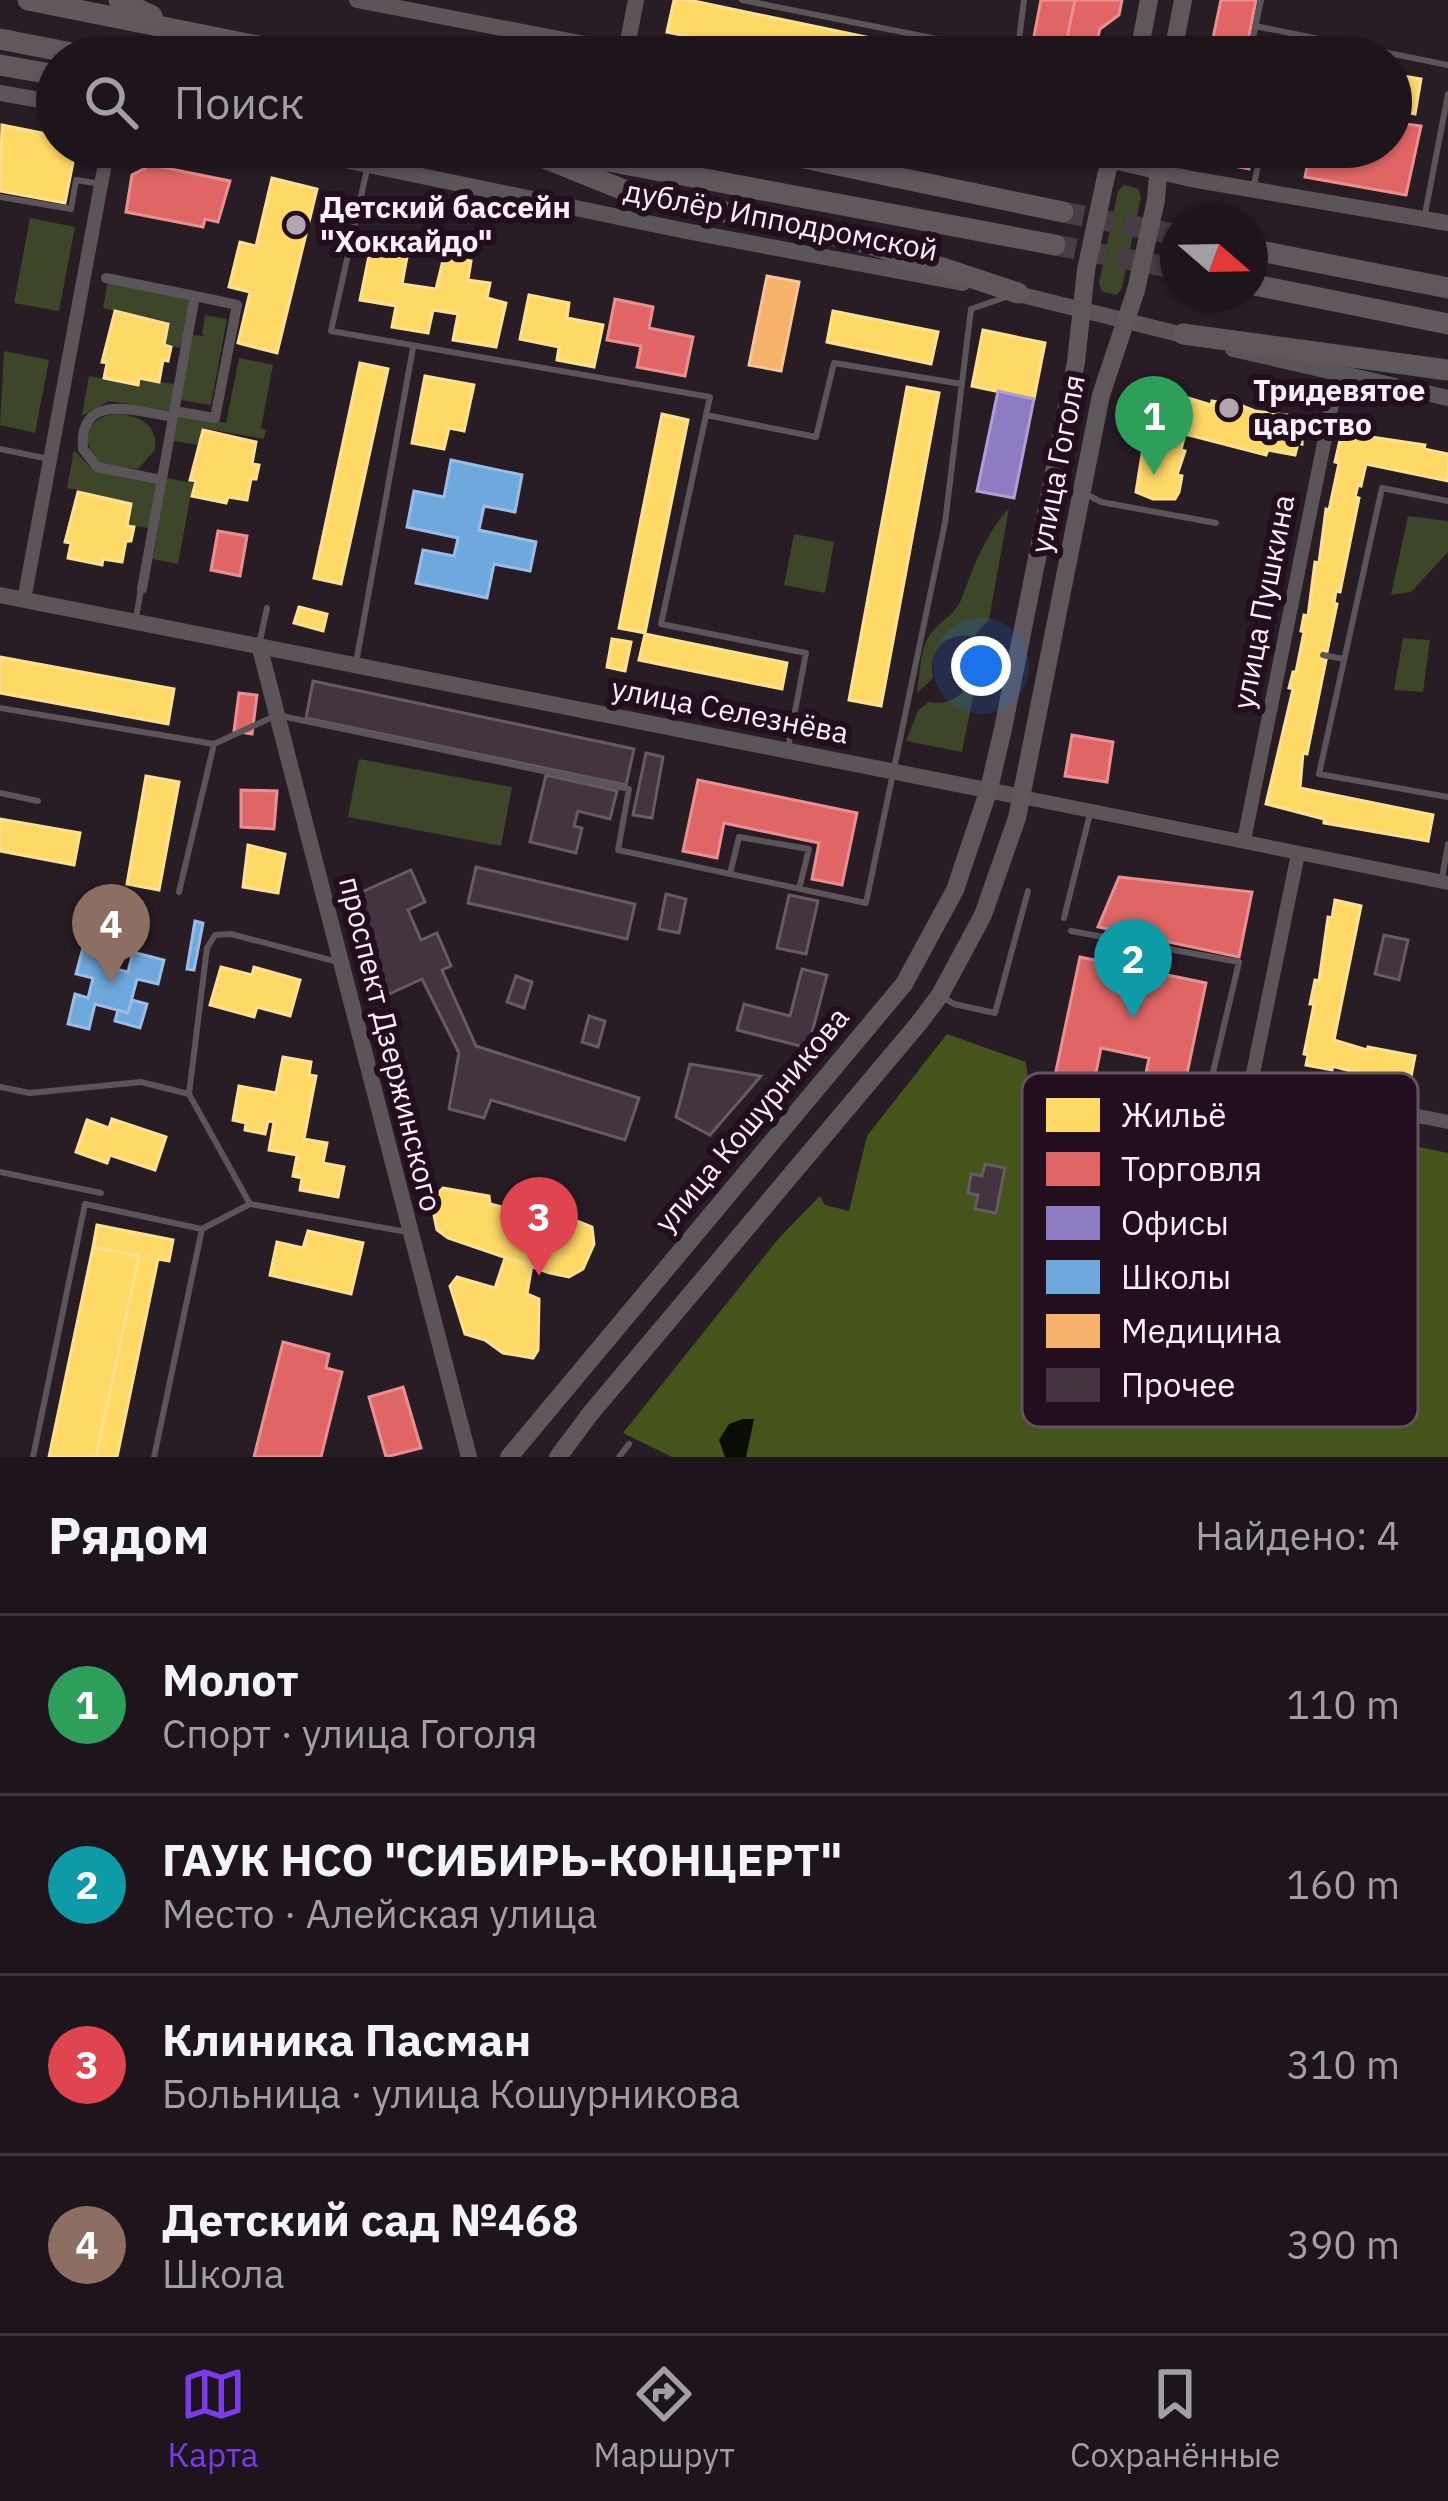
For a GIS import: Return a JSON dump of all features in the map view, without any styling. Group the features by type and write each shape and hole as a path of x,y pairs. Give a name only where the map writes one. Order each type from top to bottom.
{"highway":[{"path":"28,0 209,36"},
{"path":"119,0 179,30"},
{"path":"0,39 36,46"},
{"path":"0,65 36,71"},
{"path":"569,168 624,190 867,243 1018,293"},
{"path":"646,168 1055,245"},
{"path":"852,168 1063,212"},
{"path":"1268,253 1448,288"},
{"path":"1268,288 1448,325"},
{"path":"1172,331 1448,370"}],"main road":[{"path":"1142,36 1149,0"},
{"path":"1176,36 1183,0"},
{"name":"улица Гоголя","path":"988,789 1076,362 1086,270 1108,168"},
{"name":"улица Гоголя","path":"1022,796 1108,368 1136,290 1160,171"},
{"name":"улица Кошурникова","path":"509,1457 904,984 955,890 988,789"},
{"path":"558,1457 940,995 983,915 1022,796"}],"street":[{"path":"357,0 543,36"},
{"path":"629,36 636,0"},
{"path":"0,93 36,99"},
{"path":"24,600 104,168"},
{"name":"дублёр Ипподромской","path":"387,168 686,232 1018,293 1172,331"},
{"path":"1145,168 1448,224"},
{"path":"106,278 237,305 215,418 110,407 90,419 84,429 83,449 97,467 161,480"},
{"path":"142,589 195,296"},
{"path":"1172,331 1210,344 1448,398"},
{"name":"улица Пушкина","path":"1244,841 1338,374"},
{"name":"улица Селезнёва","path":"0,595 1445,882"},
{"name":"проспект Дзержинского","path":"259,644 469,1457"},
{"path":"1253,1073 1298,854"},
{"path":"1418,1116 1448,1122"}],"lane":[{"path":"742,0 919,36"},
{"path":"1020,36 1024,0"},
{"path":"1253,36 1261,0"},
{"path":"1255,26 1304,36"},
{"path":"1412,58 1448,65"},
{"path":"1424,219 1448,94"},
{"path":"367,168 331,331 710,398 661,625 806,653 788,750"},
{"path":"1252,190 1257,168"},
{"path":"0,197 71,209 76,180 101,184"},
{"path":"84,274 106,278"},
{"path":"0,708 214,744 277,716 629,789 618,850 866,903 945,523 971,309 1018,293"},
{"path":"356,664 413,348"},
{"path":"706,415 816,436 834,363 962,384"},
{"path":"0,449 50,459"},
{"path":"1448,501 1382,488 1319,774 1448,797"},
{"path":"1083,492 1101,502 1216,523"},
{"path":"135,621 142,589"},
{"path":"259,644 267,608"},
{"path":"1283,647 1300,650"},
{"path":"1323,655 1344,659"},
{"path":"179,892 214,744"},
{"path":"0,793 38,801"},
{"path":"1064,919 1090,810"},
{"path":"730,874 739,836 809,849 799,889"},
{"path":"1445,882 1448,844"},
{"path":"940,995 954,1004 995,1013 1028,892"},
{"path":"1071,932 1239,962 1213,1073"},
{"path":"250,1204 189,1094 207,948 215,935 231,934 341,963"},
{"path":"0,1087 30,1093 142,1082 189,1094"},
{"path":"0,1172 101,1193"},
{"path":"33,1457 85,1204 202,1228 250,1204 410,1233"},
{"path":"154,1457 202,1228"},
{"path":"619,1457 629,1444"}],"green space":[{"path":"1124,185 1139,189 1141,197 1117,295 1101,291 1099,283 1118,191"},
{"path":"30,218 75,227 59,311 14,303"},
{"path":"108,281 193,297 180,348 165,345 168,323 103,308"},
{"path":"205,315 227,319 211,405 181,400 193,335 205,336"},
{"path":"4,351 49,360 35,433 0,425"},
{"path":"239,358 273,365 261,428 266,430 264,439 202,428 198,445 174,441 179,414 226,423"},
{"path":"89,376 138,385 140,379 174,384 172,411 109,401 82,416"},
{"path":"119,413 141,420 154,434 155,450 138,469 99,464 92,454 89,430 99,419"},
{"path":"74,450 94,471 157,485 149,528 129,525 132,503 67,488"},
{"path":"167,478 193,483 178,564 153,559"},
{"path":"1009,508 989,620 974,636 955,637 941,645 933,659 933,678 917,693 926,642 958,605 986,540"},
{"path":"1408,516 1448,521 1448,552 1411,592 1391,595"},
{"path":"794,534 834,542 825,593 784,585"},
{"path":"1403,638 1430,640 1423,692 1394,690"},
{"path":"983,647 962,752 906,741 918,711 928,702 948,701 963,692 971,676 972,656"},
{"path":"359,759 512,787 501,846 348,817"},
{"path":"947,1034 1026,1062 1027,1073 1022,1073 1022,1427 1418,1427 1418,1147 1448,1153 1448,1457 672,1457 623,1433 779,1238 820,1196 825,1205 849,1211 867,1136"}],"shaded area":[{"path":"754,1419 746,1457 725,1457 719,1440 729,1424"}],"building: Жильё":[{"path":"674,0 689,0 861,36 686,36 667,32"},
{"path":"1412,78 1421,79 1412,113"},
{"path":"2,125 36,132 36,168 72,168 65,203 0,191"},
{"path":"272,178 317,189 277,353 238,343 250,292 229,287 240,242 256,246"},
{"path":"370,251 407,257 402,284 436,289 444,256 471,261 468,280 490,283 487,298 506,303 496,347 453,340 458,314 433,310 428,333 392,327 396,306 360,300"},
{"path":"529,295 569,303 567,318 603,325 594,367 557,360 559,347 520,339"},
{"path":"115,311 168,324 164,345 171,347 159,382 139,378 138,385 104,378 107,363 102,362"},
{"path":"833,311 938,332 931,364 827,342"},
{"path":"983,330 1045,343 1034,399 972,386"},
{"path":"360,363 388,369 341,584 314,578"},
{"path":"425,376 474,385 464,431 449,428 444,449 412,443"},
{"path":"907,387 939,393 881,706 849,700"},
{"path":"1172,393 1211,405 1225,399 1255,411 1294,416 1303,421 1302,444 1298,443 1295,455 1268,450 1266,455 1185,434 1177,475 1182,476 1179,492 1175,499 1153,499 1136,492 1144,442 1158,395 1171,397"},
{"path":"662,414 688,420 645,633 619,628"},
{"path":"203,430 256,442 252,464 259,465 247,500 228,497 226,503 192,496 196,481 190,480"},
{"path":"1351,434 1425,445 1424,449 1448,454 1448,481 1366,464 1322,659 1326,660 1307,754 1303,753 1300,788 1433,815 1428,841 1324,823 1324,819 1266,804 1293,689 1289,688 1296,672 1304,615 1308,616 1315,562 1319,563 1326,509 1339,463 1335,462 1341,436 1351,438"},
{"path":"78,492 131,504 127,526 134,527 122,562 103,559 102,565 68,558 71,543 65,542"},
{"path":"299,607 327,614 323,631 294,623"},
{"path":"645,634 787,663 782,689 639,660"},
{"path":"612,639 631,642 625,671 607,667"},
{"path":"0,657 174,689 168,724 0,693"},
{"path":"146,776 179,782 159,890 127,884"},
{"path":"0,819 80,833 74,865 0,851"},
{"path":"248,845 285,854 278,893 243,887"},
{"path":"1335,900 1361,906 1334,1040 1415,1056 1412,1073 1358,1073 1306,1065 1314,1004 1310,1004 1315,980 1319,981 1328,917 1332,918"},
{"path":"221,967 252,975 254,967 300,980 290,1016 257,1007 254,1017 210,1005"},
{"path":"283,1057 311,1062 309,1075 316,1076 304,1139 327,1143 323,1163 344,1167 338,1197 300,1190 302,1178 293,1176 297,1155 269,1150 274,1122 268,1121 265,1134 245,1130 246,1123 233,1120 239,1086 276,1093"},
{"path":"112,1119 166,1137 155,1170 110,1155 107,1163 76,1152 87,1120 109,1128"},
{"path":"443,1188 489,1196 490,1204 531,1214 536,1206 561,1216 570,1226 577,1221 592,1227 594,1244 583,1269 569,1277 550,1273 448,1238 437,1230 431,1201"},
{"path":"97,1225 173,1240 169,1261 158,1259 117,1457 96,1457 139,1256 93,1247"},
{"path":"308,1231 363,1243 351,1294 270,1275 277,1242 303,1248"},
{"path":"93,1247 139,1256 96,1457 49,1457"},
{"path":"505,1258 532,1265 527,1294 539,1299 538,1350 533,1358 503,1353 465,1334 450,1286 457,1277 495,1288"}],"building: Торговля":[{"path":"1041,0 1075,0 1067,36 1034,36"},
{"path":"1075,0 1122,0 1119,15 1100,29 1098,36 1067,36"},
{"path":"1221,0 1256,0 1249,36 1213,36"},
{"path":"1412,125 1421,126 1412,167"},
{"path":"145,168 166,168 230,181 218,222 205,219 203,227 126,212 132,175"},
{"path":"1307,168 1412,168 1406,195 1305,177"},
{"path":"615,299 653,307 649,328 693,337 685,376 637,367 641,346 607,340"},
{"path":"218,531 247,536 240,576 211,570"},
{"path":"239,693 257,695 252,734 234,731"},
{"path":"1072,735 1113,742 1107,782 1065,776"},
{"path":"698,780 857,813 842,885 812,879 819,843 724,823 717,858 683,851"},
{"path":"241,790 277,791 274,829 241,827"},
{"path":"1119,877 1252,892 1239,957 1098,927"},
{"path":"1080,957 1206,983 1187,1073 1146,1073 1149,1058 1101,1048 1096,1073 1056,1073"},
{"path":"283,1342 329,1354 326,1368 342,1372 321,1457 254,1457"},
{"path":"403,1387 421,1448 386,1457 369,1397"}],"building: Офисы":[{"path":"998,391 1034,399 1014,498 977,491"}],"building: Школы":[{"path":"451,460 522,475 515,512 484,506 479,530 536,542 530,571 494,564 487,598 416,583 423,550 454,556 458,538 407,527 414,491 444,497"},
{"path":"195,921 203,923 194,970 187,969"},
{"path":"84,944 111,951 107,967 128,972 133,952 164,960 158,984 137,979 128,1013 95,1004 89,1029 68,1024 75,994 88,998 93,978 76,974"},
{"path":"132,1000 147,1004 140,1028 115,1021 118,1010 128,1013"}],"building: Медицина":[{"path":"767,276 799,282 781,371 749,365"}],"building: Прочее":[{"path":"313,681 634,749 626,785 306,718"},
{"path":"646,753 663,757 652,818 633,815"},
{"path":"546,775 617,791 610,819 578,811 574,826 582,828 576,853 530,842"},
{"path":"476,867 635,904 627,939 468,903"},
{"path":"411,870 425,902 408,910 421,940 437,933 451,966 442,970 476,1046 639,1098 625,1140 491,1100 484,1118 449,1109 459,1053 422,979 389,994 346,899"},
{"path":"666,894 686,899 679,933 659,929"},
{"path":"789,895 818,901 806,954 777,948"},
{"path":"1384,935 1408,940 1399,980 1375,974"},
{"path":"802,969 827,975 808,1048 737,1030 744,1004 790,1016"},
{"path":"516,976 532,982 524,1008 507,1002"},
{"path":"589,1016 605,1021 598,1047 582,1042"},
{"path":"690,1064 761,1076 710,1135 676,1117"},
{"path":"985,1164 1005,1168 996,1213 975,1209 978,1195 968,1193 971,1174 982,1176"}],"tunnel":[{"path":"1063,212 1160,231"},
{"path":"1055,245 1160,265"}],"place":[{"name":"Детский бассейн \"Хоккайдо\"","path":"296,225"},
{"name":"Тридевятое царство","path":"1229,408"},
{"name":"Молот","path":"1154,475"},
{"name":"Детский сад №468","path":"111,983"},
{"name":"ГАУК НСО \"СИБИРЬ-КОНЦЕРТ\"","path":"1133,1018"},
{"name":"Клиника Пасман","path":"539,1276"}]}
